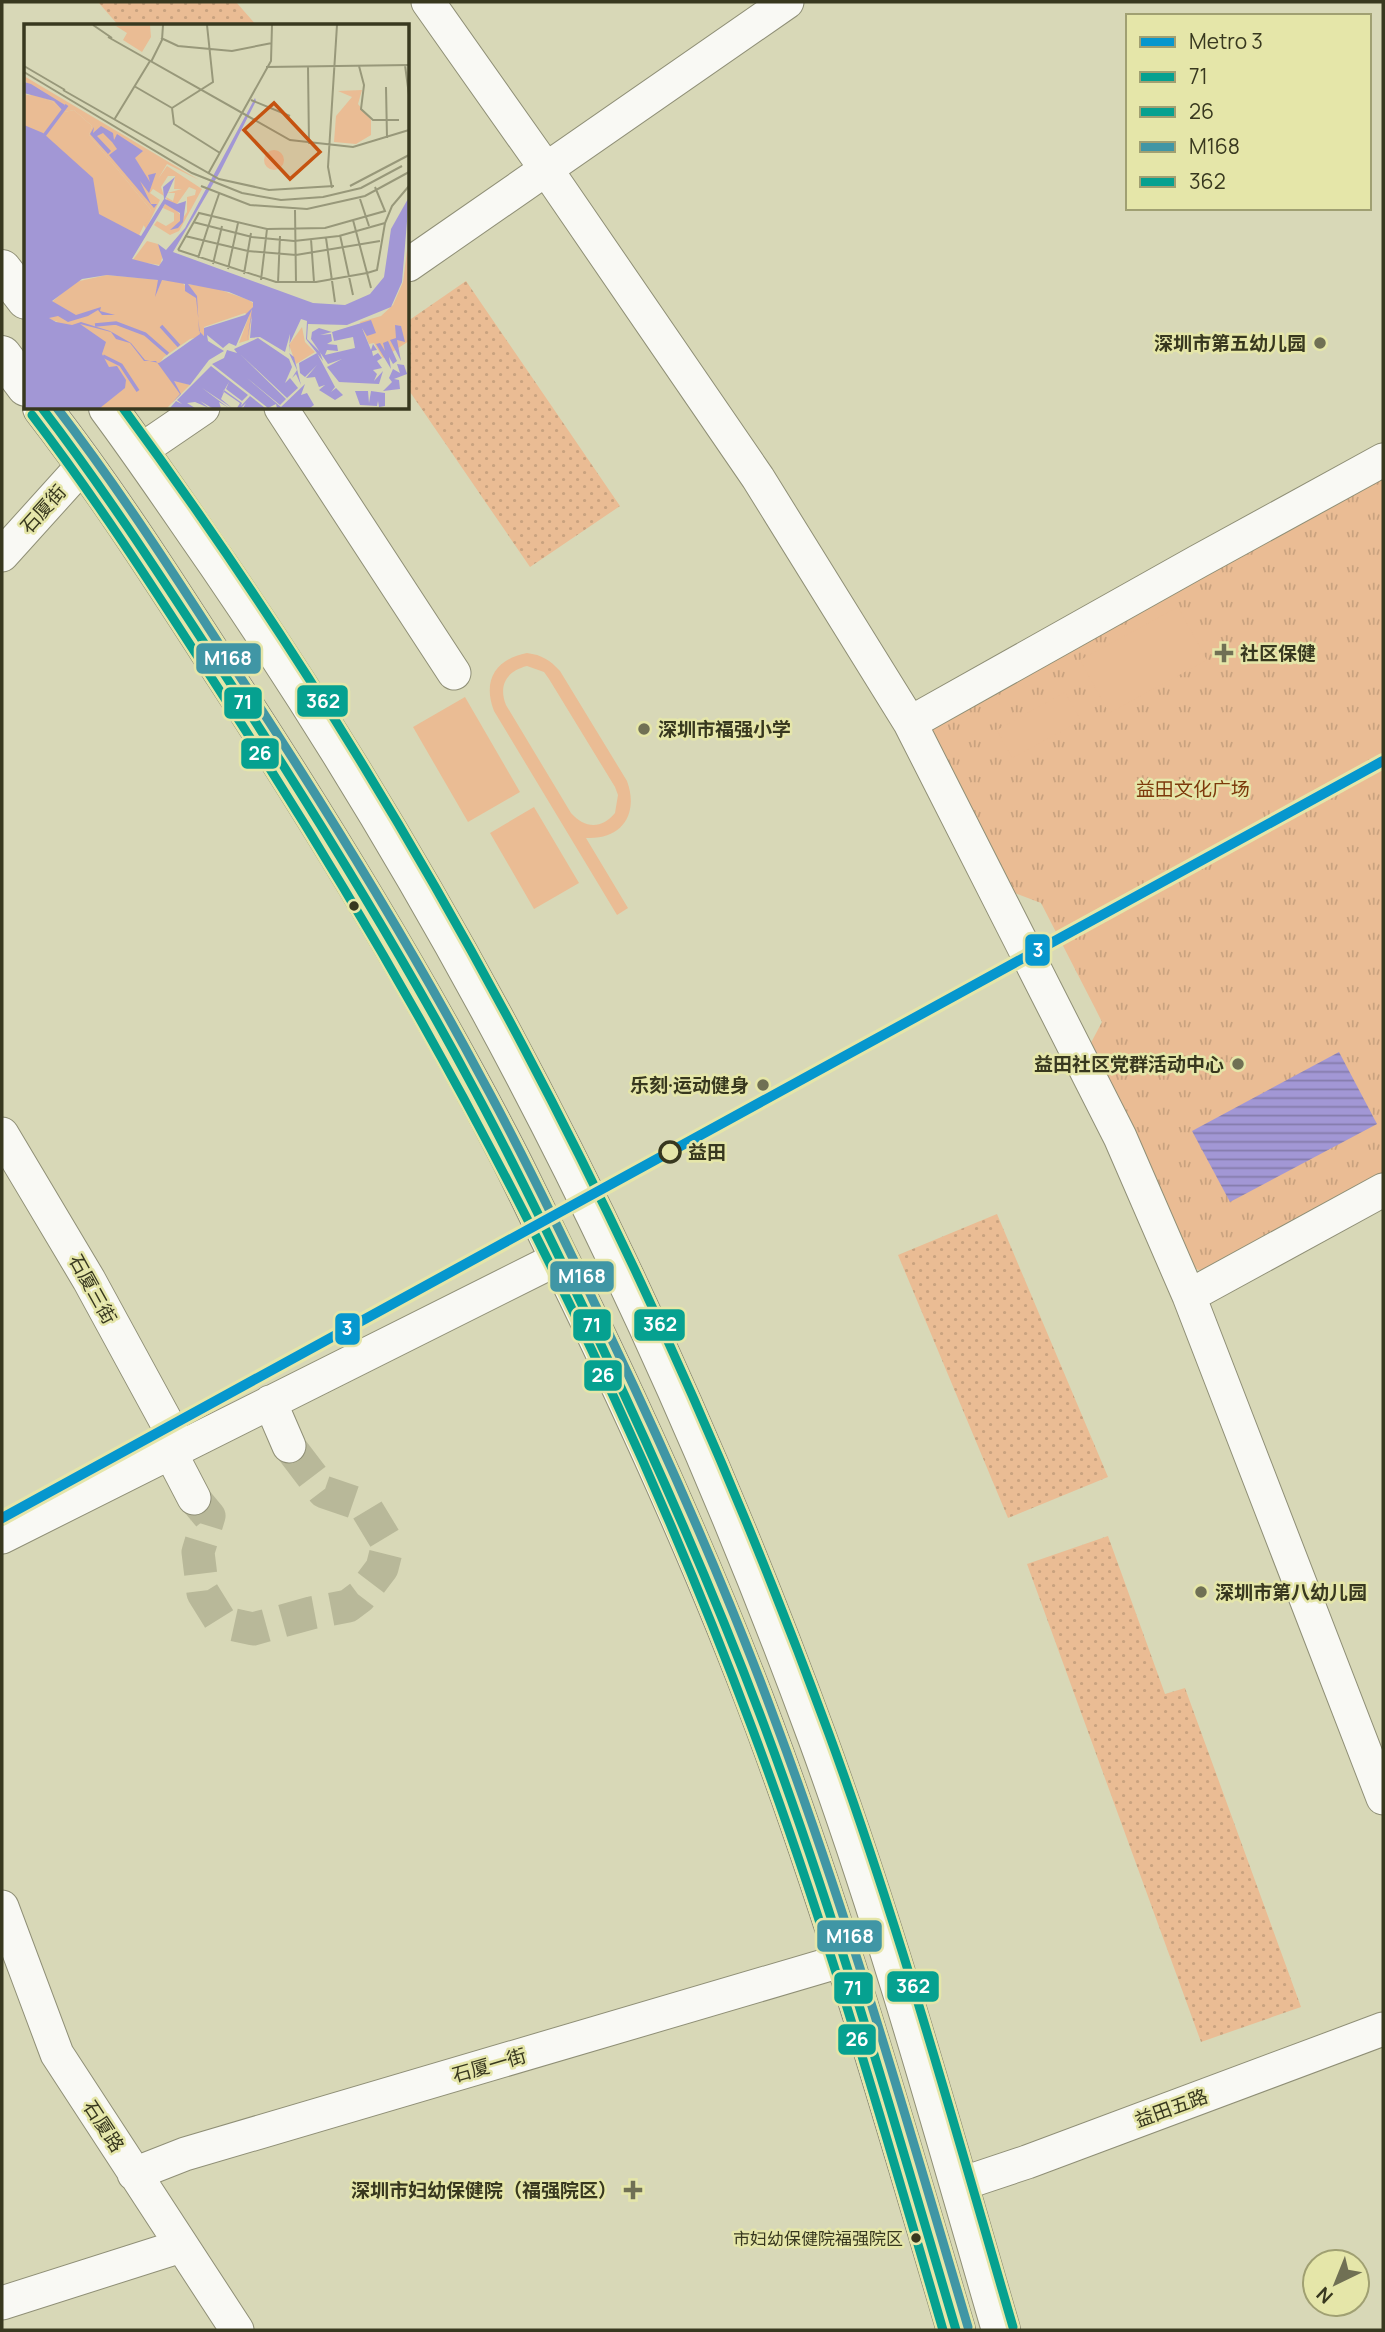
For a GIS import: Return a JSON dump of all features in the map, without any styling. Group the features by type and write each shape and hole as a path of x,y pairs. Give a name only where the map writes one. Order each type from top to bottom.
{"main road":[{"path":"2,269 24,297"},
{"path":"2,355 24,384"},
{"path":"44,410 85,463 269,742 452,1049 507,1151 645,1437 723,1623 794,1807 889,2102 956,2330"},
{"path":"109,410 260,627 334,741 408,864 486,1000 626,1275 690,1416 755,1575 817,1738 883,1929 1001,2330"}],"street":[{"path":"428,2 758,478 910,723 1120,1137 1189,1296 1383,1798"},
{"path":"410,264 787,2"},
{"path":"140,451 200,410"},
{"path":"282,410 454,673"},
{"path":"910,723 1383,460"},
{"name":"石厦街","path":"2,555 85,463"},
{"name":"石厦三街","path":"2,1134 89,1280 175,1450 194,1497"},
{"path":"1189,1296 1383,1190"},
{"path":"2,1537 559,1258"},
{"path":"270,1402 289,1446"},
{"name":"石厦路","path":"2,1907 57,2054 237,2330"},
{"name":"石厦一街","path":"134,2174 185,2154 844,1960"},
{"name":"益田五路","path":"958,2185 1027,2162 1383,2029"},
{"path":"2,2304 181,2245"}],"green space":[{"path":"98,2 236,2 255,24 117,24"},
{"path":"466,281 620,506 530,567 410,392 410,320"},
{"name":"益田文化广场","path":"1383,464 1383,1181 1214,1275 1181,1264 1085,1054 1102,1022 1041,903 1002,888 929,731"},
{"path":"1178,607 1207,660 1109,713 1080,660"},
{"path":"527,653 537,655 560,671 627,781 631,804 624,823 609,835 586,838 628,908 617,915 494,711 490,690 494,673 507,660","holes":["527,666 544,672 615,787 618,795 615,813 605,822 588,824 571,813 506,705 503,691 509,675"]},
{"path":"1065,692 1081,721 1012,758 997,730"},
{"path":"465,697 520,792 468,822 413,727"},
{"path":"534,807 579,883 534,909 490,833"},
{"path":"997,1214 1108,1477 1008,1518 898,1255"},
{"path":"1108,1536 1165,1694 1185,1688 1301,2007 1201,2042 1027,1564"}],"shaded area":[{"path":"1339,1052 1377,1124 1230,1202 1192,1131"}],"tunnel":[{"path":"194,1498 209,1516 198,1552 203,1593 221,1622 253,1629 348,1606 360,1597 382,1568 388,1544 365,1506 324,1492 289,1446"}],"metro line":[{"name":"3","path":"2,1518 1383,761"}],"transit line":[{"name":"71","path":"43,410 169,590 273,749 362,893 491,1121 588,1316 687,1535 764,1725 841,1950 956,2330"},
{"name":"M168","path":"58,410 108,477 180,584 370,883 499,1111 596,1305 698,1529 738,1625 803,1797 853,1948 968,2327"},
{"name":"362","path":"124,410 232,562 335,719 432,881 523,1046 608,1214 688,1385 761,1558 855,1807 926,2029 1013,2327"},
{"name":"26","path":"32,415 134,560 308,829 452,1077 583,1332 700,1594 779,1802 853,2027 943,2330"}],"place":[{"name":"深圳市第五幼儿园","path":"1320,343"},
{"name":"社区保健","path":"1224,653"},
{"name":"深圳市福强小学","path":"644,729"},
{"name":"益田社区党群活动中心","path":"1238,1064"},
{"name":"乐刻·运动健身","path":"763,1085"},
{"name":"益田","path":"670,1152"},
{"name":"深圳市第八幼儿园","path":"1201,1592"},
{"name":"深圳市妇幼保健院（福强院区）","path":"633,2190"},
{"name":"市妇幼保健院福强院区","path":"916,2238"}]}
